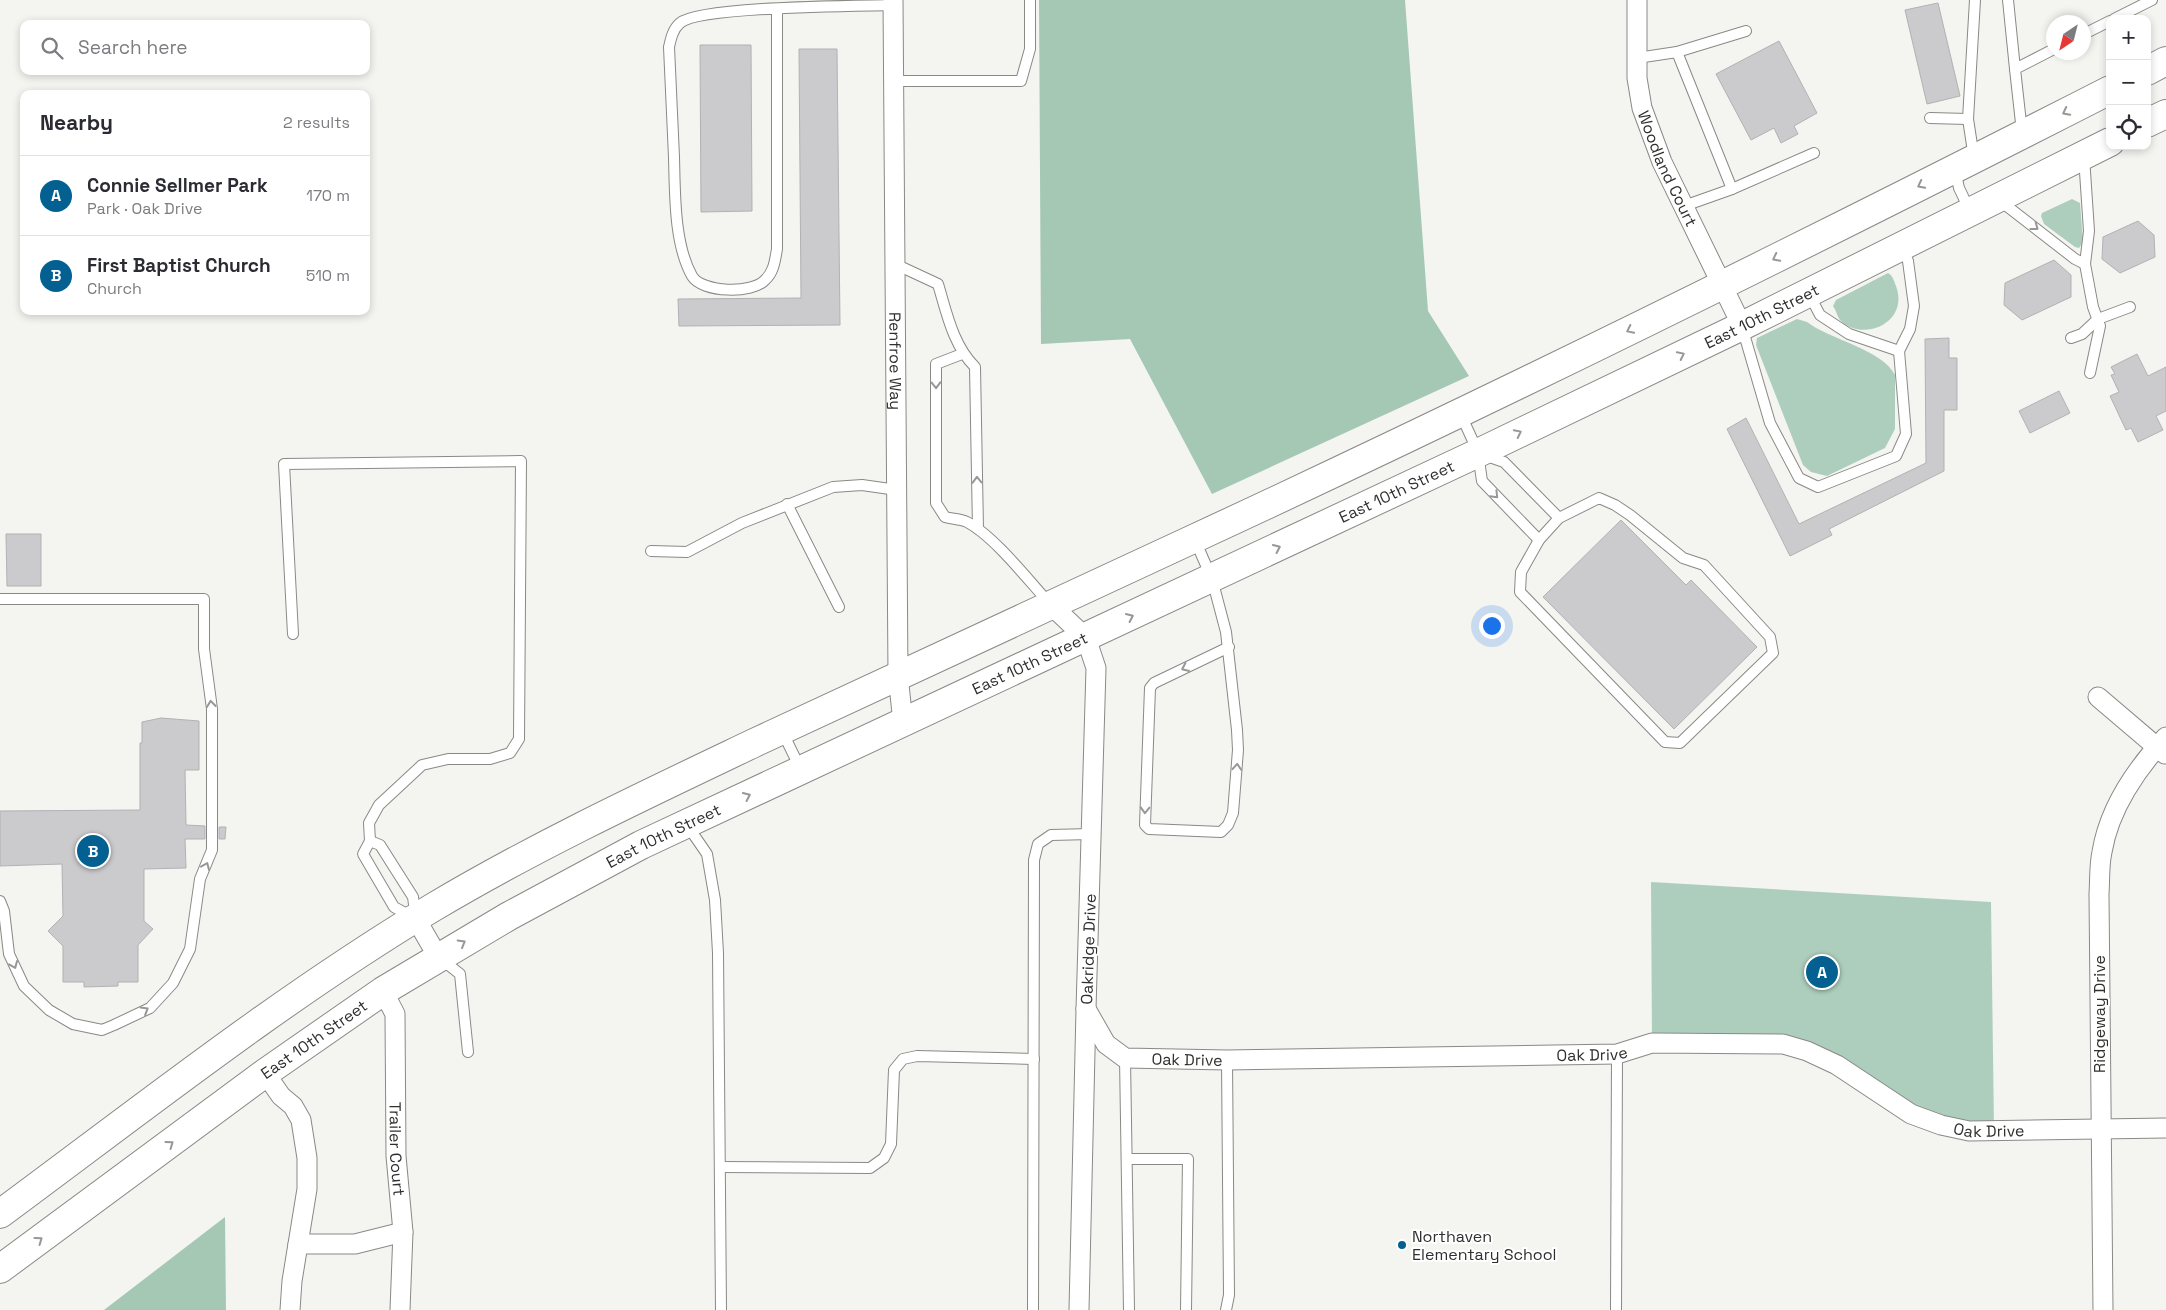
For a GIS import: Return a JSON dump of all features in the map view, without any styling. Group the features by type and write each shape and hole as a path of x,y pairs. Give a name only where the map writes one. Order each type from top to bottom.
{"main road":[{"path":"2151,69 2166,62"},
{"path":"0,1214 248,1030 374,944 477,883 609,812 898,675 1194,539 1460,412 1721,286 2106,92"},
{"path":"2151,121 2166,114"},
{"name":"East 10th Street","path":"0,1269 265,1073 383,991 438,957 570,882 686,824 1478,453 1742,326 2106,144"}],"street":[{"name":"Woodland Court","path":"1637,0 1637,78 1642,108 1662,162 1742,326"},
{"name":"Renfroe Way","path":"893,2 898,675 903,723"},
{"name":"Oakridge Drive","path":"1051,605 1086,638 1096,668 1086,1009 1080,1310"},
{"path":"2098,697 2163,746"},
{"name":"Ridgeway Drive","path":"2103,1310 2098,894 2102,851 2112,821 2129,783 2163,746"},
{"path":"416,919 438,957"},
{"name":"Trailer Court","path":"383,991 395,1014 396,1156 403,1232 400,1310"},
{"path":"1086,1009 1106,1044 1125,1058"},
{"name":"Oak Drive","path":"1125,1058 1227,1060 1616,1054 1652,1043 1783,1044 1837,1065 1911,1114 1941,1125 1969,1131 2166,1128"},
{"path":"265,1073 281,1096 293,1106 301,1120 307,1158 307,1190 290,1310"},
{"path":"298,1244 355,1244 403,1232"}],"lane":[{"path":"894,81 1022,81 1030,49 1030,0"},
{"path":"1970,211 1959,188 1964,164 1968,119 1975,0"},
{"path":"2008,0 2022,135"},
{"path":"2119,15 2132,5 2152,0"},
{"path":"777,9 777,249 774,267 765,280 755,287 715,289 704,286 693,278 676,219 669,47 674,30 680,22 696,16 777,9 893,2"},
{"path":"2091,30 2106,23"},
{"path":"1637,58 1677,52 1746,31"},
{"path":"1677,52 1732,188"},
{"path":"2015,69 2046,54"},
{"path":"1930,118 1968,119"},
{"path":"1684,206 1814,153"},
{"path":"2084,154 2089,231 2085,264 2092,306 2100,326 2090,373"},
{"path":"1996,198 2085,264"},
{"path":"1742,326 1770,423 1799,478 1818,486 1896,456 1906,434 1900,352 1910,329 1914,306 1908,260 1902,245"},
{"path":"895,264 938,284 951,328 962,354 975,367 978,529"},
{"path":"1808,292 1820,315 1857,337 1900,352"},
{"path":"2071,338 2082,334 2098,319 2130,307"},
{"path":"962,354 936,364 936,503 945,517 966,521 978,529 1016,566 1051,605"},
{"path":"1460,412 1478,453 1482,482 1539,540"},
{"path":"1478,453 1504,462 1559,518"},
{"path":"293,634 284,464 521,461 519,739 510,753 490,759 448,759 422,765 379,805 369,822 370,841 363,854 394,907 416,919"},
{"path":"651,551 687,552 742,523 833,487 862,485 897,490"},
{"path":"1599,498 1615,505 1683,558 1704,565 1770,638 1773,653 1680,744 1665,742 1520,592 1521,572 1539,540 1559,518 1599,498"},
{"path":"786,504 839,607"},
{"path":"1194,539 1212,578 1229,648 1238,750 1234,813 1228,825 1221,832 1149,829 1145,825 1150,688 1154,683 1229,648"},
{"path":"0,599 204,599 204,648 212,709 212,850 200,879 190,949 173,983 150,1008 102,1030 73,1024 49,1010 24,986 9,954 4,910 0,901"},
{"path":"781,730 801,770"},
{"path":"686,824 707,854 715,900 718,953 721,1310"},
{"path":"1033,1310 1034,860 1038,844 1051,835 1091,834"},
{"path":"370,841 380,845 413,897 416,919"},
{"path":"438,957 460,974 468,1052"},
{"path":"1616,1054 1616,1310"},
{"path":"720,1167 870,1168 884,1158 891,1144 894,1070 903,1058 917,1056 1034,1059"},
{"path":"1125,1058 1129,1310"},
{"path":"1226,1310 1229,1295 1227,1060"},
{"path":"1128,1159 1188,1159 1186,1310"}],"green space":[{"path":"1039,0 1405,0 1428,311 1469,376 1212,494 1130,339 1041,344"},
{"path":"2072,199 2080,203 2083,242 2079,248 2044,224 2041,216 2042,213"},
{"path":"1888,273 1894,280 1899,299 1896,310 1890,319 1881,326 1860,330 1849,327 1840,320 1833,306 1836,300"},
{"path":"1797,319 1868,352 1889,366 1895,375 1895,429 1885,448 1827,476 1811,472 1803,465 1756,345 1757,338"},
{"path":"1651,882 1991,902 1994,1130 1911,1114 1837,1065 1744,1043 1652,1043"},
{"path":"225,1217 226,1310 104,1310"}],"building":[{"path":"1938,3 1960,96 1927,104 1905,10"},
{"path":"1779,41 1817,113 1794,126 1798,134 1781,143 1774,128 1751,140 1716,74"},
{"path":"700,45 751,45 752,211 701,212"},
{"path":"799,49 837,49 840,325 679,326 678,299 801,298"},
{"path":"2138,221 2154,235 2155,257 2120,273 2102,259 2103,237"},
{"path":"2054,260 2071,275 2071,297 2022,320 2004,305 2005,283"},
{"path":"1949,338 1949,358 1957,358 1957,410 1944,410 1944,471 1829,529 1832,535 1790,556 1727,429 1746,418 1799,524 1926,463 1925,339"},
{"path":"2137,354 2148,376 2166,367 2166,411 2156,416 2163,430 2138,442 2131,428 2126,430 2110,396 2119,392 2111,375 2115,374 2111,367"},
{"path":"2059,391 2070,413 2030,433 2019,411"},
{"path":"1621,520 1686,585 1691,580 1757,647 1674,729 1543,597"},
{"path":"6,534 41,534 41,586 7,586"},
{"path":"161,718 199,721 199,770 185,770 186,825 205,826 205,839 185,839 186,868 144,869 144,921 153,929 138,945 138,982 118,982 118,986 84,987 84,982 63,982 63,946 48,931 63,916 62,864 0,866 0,811 140,810 140,743 142,743 142,722"},
{"path":"219,827 226,827 225,839 219,839"}],"place":[{"name":"First Baptist Church","path":"93,851"},
{"name":"Connie Sellmer Park","path":"1822,972"},
{"name":"Northaven Elementary School","path":"1402,1245"}]}
